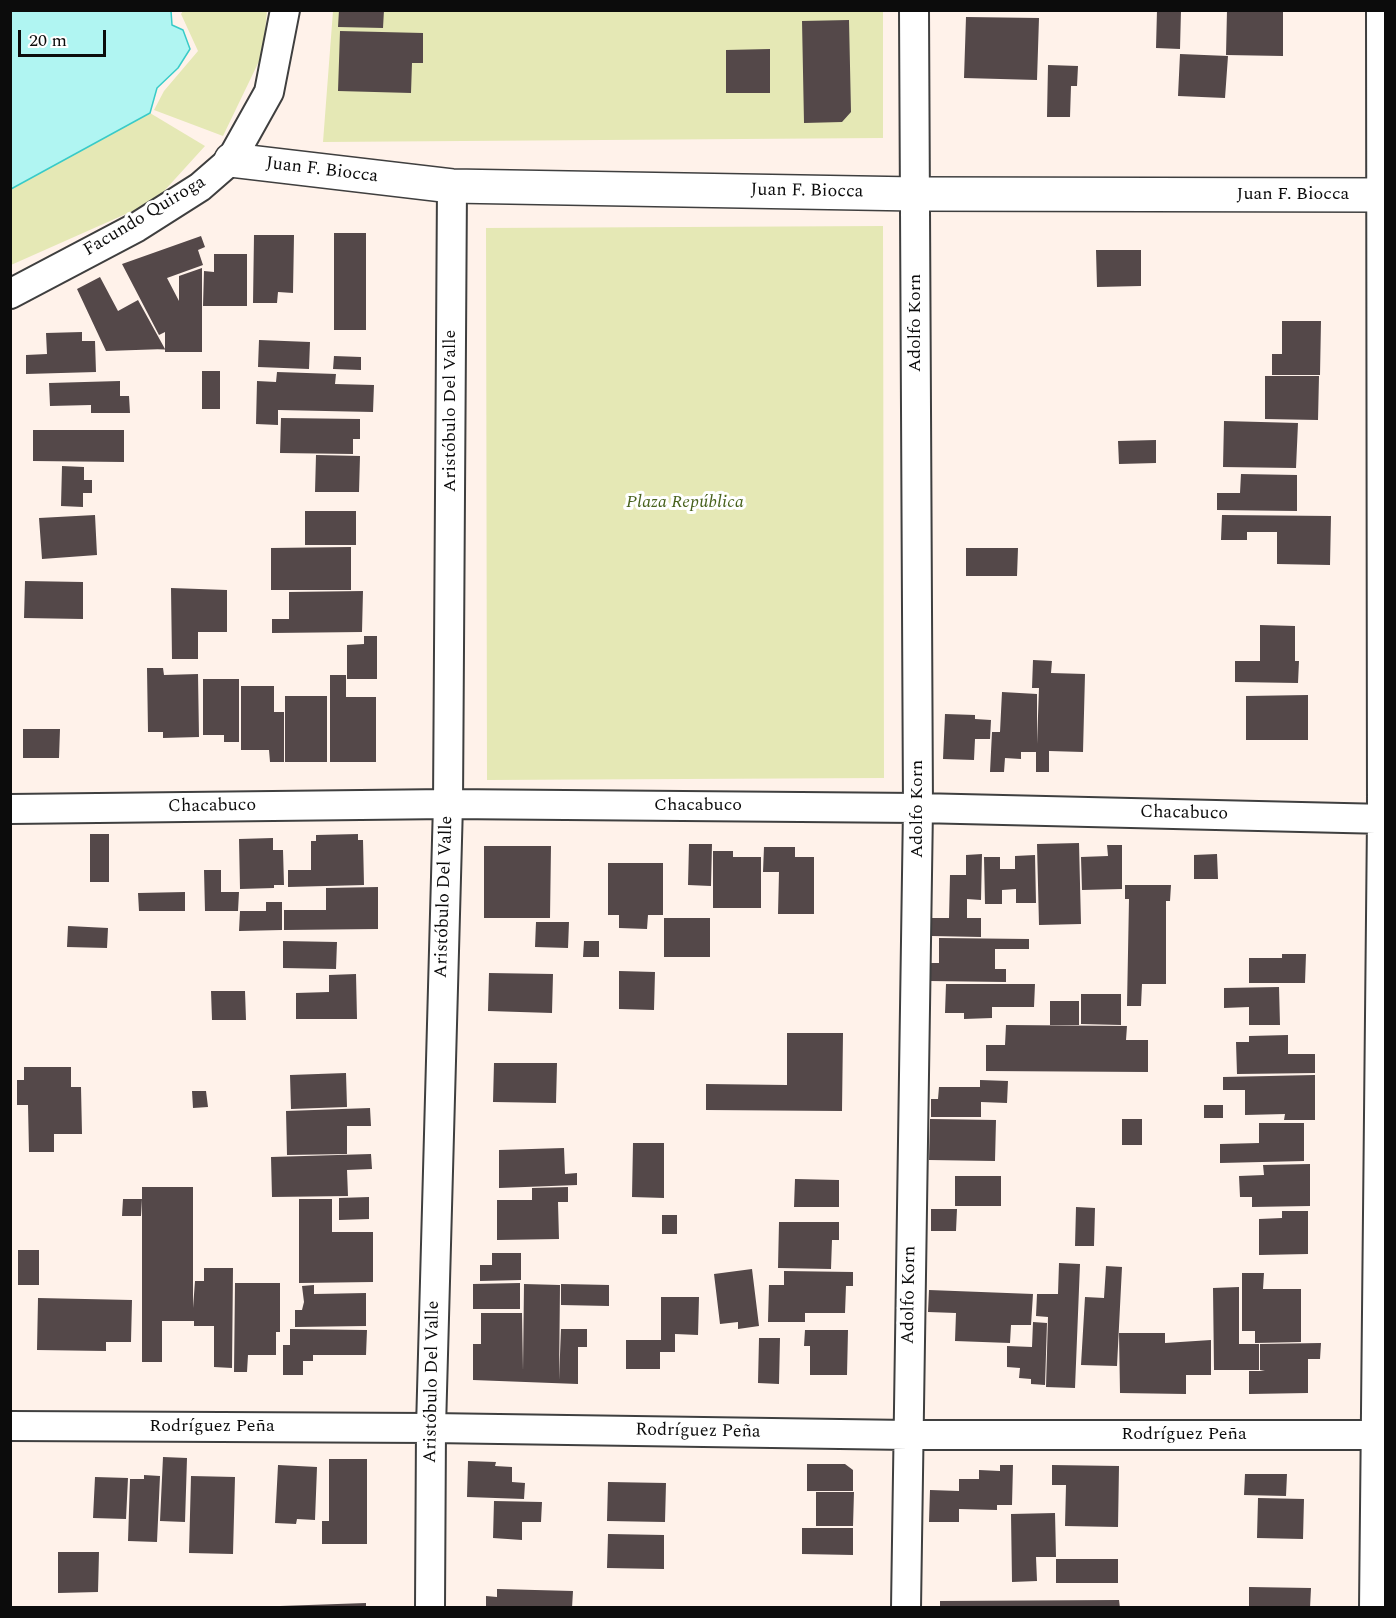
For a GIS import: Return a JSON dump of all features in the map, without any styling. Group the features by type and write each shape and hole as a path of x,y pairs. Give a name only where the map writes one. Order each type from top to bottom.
{"street":[{"name":"Facundo Quiroga","path":"10,294 137,226 200,187 231,160 269,92 285,10"},
{"name":"Adolfo Korn","path":"906,1608 918,808 914,10"},
{"path":"1374,1608 1381,1435 1384,819 1381,10"},
{"name":"Juan F. Biocca","path":"231,160 453,186 916,194 1383,195"},
{"name":"Aristóbulo Del Valle","path":"430,1608 431,1428 448,804 453,186"},
{"name":"Chacabuco","path":"10,808 448,804 918,808 1384,819"},
{"name":"Rodríguez Peña","path":"10,1426 431,1428 908,1435 1381,1435"}],"green space":[{"path":"183,11 267,11 263,53 223,136 154,110 164,91 198,51 181,14"},
{"path":"333,11 883,11 883,138 323,142"},
{"path":"150,113 205,146 155,201 11,265 11,189"},
{"name":"Plaza República","path":"883,226 884,778 487,780 486,228"}],"water":[{"path":"11,10 171,11 172,25 183,30 190,49 178,68 157,88 150,113 11,189"}],"building":[{"path":"339,10 384,10 383,28 338,27"},
{"path":"1157,10 1181,10 1180,49 1156,48"},
{"path":"1227,10 1283,10 1283,56 1226,55"},
{"path":"966,17 1039,18 1037,80 964,78"},
{"path":"849,20 851,112 842,122 804,123 802,21"},
{"path":"340,31 423,33 423,63 412,63 411,93 338,91"},
{"path":"770,49 770,93 726,93 726,50"},
{"path":"1180,54 1228,56 1225,98 1178,96"},
{"path":"1048,65 1078,66 1077,86 1071,86 1070,117 1047,117"},
{"path":"334,233 366,233 366,330 334,330"},
{"path":"254,235 294,235 293,293 278,292 277,303 253,303"},
{"path":"201,236 205,247 198,250 203,265 167,278 179,301 179,276 202,268 202,352 165,352 165,332 159,335 122,264"},
{"path":"1096,250 1141,250 1141,286 1097,287"},
{"path":"214,254 247,254 247,306 203,306 204,271 214,272"},
{"path":"100,277 118,311 138,300 165,349 106,351 77,289"},
{"path":"1282,321 1321,321 1320,375 1272,375 1272,354 1282,354"},
{"path":"82,332 82,341 95,341 96,372 26,374 26,355 47,354 46,333"},
{"path":"259,340 310,342 309,369 258,367"},
{"path":"334,356 361,357 361,370 333,369"},
{"path":"202,371 220,371 220,409 202,409"},
{"path":"277,372 336,374 335,384 374,385 373,412 278,410 278,425 256,424 257,381 276,382"},
{"path":"1265,376 1319,376 1318,420 1265,419"},
{"path":"120,381 120,396 129,396 130,413 91,413 91,405 50,406 49,383"},
{"path":"281,418 360,419 360,439 353,439 353,454 280,453"},
{"path":"1224,421 1298,423 1296,468 1223,467"},
{"path":"33,430 124,430 124,462 33,461"},
{"path":"1156,440 1156,463 1119,464 1118,441"},
{"path":"316,455 360,456 359,492 315,492"},
{"path":"62,466 84,467 84,480 92,480 92,493 83,493 83,507 61,506"},
{"path":"1241,474 1297,475 1297,511 1217,510 1217,493 1240,493"},
{"path":"305,511 356,511 356,545 305,545"},
{"path":"95,515 97,555 42,559 39,518"},
{"path":"1222,515 1331,516 1330,565 1277,564 1277,532 1247,532 1247,540 1221,540"},
{"path":"351,547 351,590 271,590 271,548"},
{"path":"966,548 1018,548 1017,576 966,576"},
{"path":"25,581 83,582 83,619 24,618"},
{"path":"171,588 227,590 227,632 198,632 198,659 172,659"},
{"path":"363,591 362,632 272,633 272,619 289,619 289,592"},
{"path":"1260,625 1295,626 1295,661 1299,661 1298,683 1235,682 1235,661 1260,661"},
{"path":"364,636 377,636 377,679 347,679 347,645 364,644"},
{"path":"1033,660 1052,661 1051,673 1085,674 1083,752 1049,751 1049,772 1036,772 1036,752 1021,752 1021,759 1005,758 1004,772 990,772 992,732 1000,732 1002,692 1037,694 1037,744 1039,688 1032,688"},
{"path":"147,668 163,668 164,675 198,674 199,737 163,738 163,732 148,732"},
{"path":"330,675 346,675 346,697 376,697 376,762 330,762"},
{"path":"203,679 239,679 239,742 224,742 224,735 203,735"},
{"path":"241,686 274,686 274,712 284,712 284,762 270,762 269,750 241,750"},
{"path":"1308,695 1308,740 1246,740 1246,696"},
{"path":"285,696 327,696 327,762 285,762"},
{"path":"945,714 975,715 975,719 991,720 990,739 975,739 974,760 943,759"},
{"path":"23,729 60,729 59,758 23,758"},
{"path":"90,834 109,834 109,882 90,882"},
{"path":"358,834 358,840 363,840 364,885 288,887 288,870 311,870 311,841 316,841 316,835"},
{"path":"273,838 273,850 283,850 284,885 274,885 274,888 240,889 239,839"},
{"path":"1079,843 1081,924 1039,925 1037,844"},
{"path":"689,844 712,844 711,886 688,885"},
{"path":"1107,845 1122,845 1122,889 1082,890 1081,857 1108,856"},
{"path":"484,846 551,846 550,918 484,918"},
{"path":"764,847 795,847 795,857 814,857 814,914 778,914 779,872 763,872"},
{"path":"713,851 733,851 733,857 761,857 761,908 713,908"},
{"path":"982,854 981,900 967,899 967,918 981,918 981,937 932,936 932,918 949,918 950,875 966,875 966,855"},
{"path":"1217,854 1218,879 1194,879 1194,855"},
{"path":"1035,855 1036,903 1016,903 1016,889 1002,890 1002,904 985,904 984,857 1000,857 1000,869 1015,869 1015,856"},
{"path":"608,863 663,863 663,915 648,915 647,929 619,928 619,915 608,915"},
{"path":"204,870 221,870 221,892 239,892 238,911 205,911"},
{"path":"1125,885 1171,885 1170,901 1166,901 1166,984 1142,984 1141,1006 1127,1006 1129,899 1125,899"},
{"path":"378,887 378,929 284,930 284,910 326,910 326,888"},
{"path":"185,892 185,911 139,911 138,893"},
{"path":"266,902 282,902 282,930 239,931 240,911 266,911"},
{"path":"664,918 710,918 710,957 664,957"},
{"path":"536,922 569,922 568,948 535,947"},
{"path":"68,926 108,928 107,948 67,947"},
{"path":"939,938 1029,939 1029,949 995,949 995,969 1006,969 1006,982 930,981 930,963 939,963"},
{"path":"283,941 337,942 336,969 283,968"},
{"path":"584,941 599,941 599,957 583,957"},
{"path":"1282,954 1306,954 1305,983 1249,983 1249,958 1282,958"},
{"path":"619,971 655,972 654,1010 619,1009"},
{"path":"489,973 553,974 552,1013 488,1011"},
{"path":"356,974 357,1019 296,1019 296,993 329,992 329,975"},
{"path":"946,984 1035,984 1034,1007 992,1007 992,1018 964,1019 964,1013 945,1013"},
{"path":"1279,987 1280,1025 1249,1025 1249,1007 1224,1008 1224,988"},
{"path":"211,991 245,991 246,1020 212,1020"},
{"path":"1081,994 1121,994 1121,1025 1081,1024"},
{"path":"1050,1001 1079,1001 1079,1025 1050,1025"},
{"path":"1006,1025 1127,1026 1126,1040 1148,1040 1148,1072 986,1071 986,1045 1005,1045"},
{"path":"787,1033 843,1033 842,1111 706,1110 706,1084 787,1085"},
{"path":"1288,1035 1288,1054 1315,1054 1315,1073 1237,1074 1236,1042 1249,1042 1249,1036"},
{"path":"494,1063 557,1063 556,1103 493,1102"},
{"path":"24,1067 71,1067 71,1087 81,1087 82,1134 54,1134 54,1152 29,1152 28,1105 17,1105 17,1080 24,1080"},
{"path":"346,1073 347,1107 291,1109 290,1075"},
{"path":"1315,1075 1315,1120 1284,1120 1285,1114 1245,1115 1245,1090 1223,1090 1223,1077"},
{"path":"980,1080 1008,1081 1007,1103 981,1102 981,1117 931,1117 931,1099 938,1099 939,1087 980,1087"},
{"path":"192,1091 206,1091 208,1107 193,1108"},
{"path":"1204,1105 1223,1105 1223,1118 1204,1118"},
{"path":"370,1108 371,1126 347,1126 347,1154 287,1155 286,1111"},
{"path":"930,1119 996,1120 995,1161 929,1160"},
{"path":"1122,1119 1142,1119 1142,1145 1122,1145"},
{"path":"1259,1123 1304,1123 1304,1161 1220,1163 1220,1144 1259,1143"},
{"path":"633,1143 664,1143 664,1198 632,1197"},
{"path":"564,1148 565,1174 577,1173 577,1185 499,1188 499,1150"},
{"path":"371,1154 372,1169 347,1170 348,1196 272,1197 271,1157"},
{"path":"1310,1164 1310,1206 1252,1207 1252,1197 1240,1197 1239,1176 1264,1175 1263,1165"},
{"path":"955,1176 1001,1176 1001,1206 955,1206"},
{"path":"795,1179 839,1180 839,1207 794,1207"},
{"path":"142,1187 193,1187 193,1308 195,1281 204,1281 204,1268 233,1268 232,1368 214,1367 214,1326 194,1326 194,1321 162,1321 162,1362 142,1362"},
{"path":"568,1187 568,1202 558,1202 559,1239 497,1240 497,1200 532,1200 532,1188"},
{"path":"369,1197 369,1219 339,1220 339,1198"},
{"path":"123,1199 142,1199 141,1216 122,1216"},
{"path":"299,1199 332,1199 332,1232 373,1232 373,1282 299,1283"},
{"path":"1076,1207 1095,1208 1094,1246 1075,1246"},
{"path":"931,1209 957,1209 956,1231 931,1231"},
{"path":"1282,1211 1308,1211 1308,1254 1259,1255 1259,1219 1282,1218"},
{"path":"662,1215 677,1215 677,1234 662,1234"},
{"path":"779,1222 839,1222 839,1240 832,1240 831,1269 778,1268"},
{"path":"18,1250 39,1250 39,1285 18,1285"},
{"path":"492,1253 521,1253 521,1280 480,1281 480,1265 492,1265"},
{"path":"1059,1263 1080,1264 1075,1388 1046,1387 1048,1317 1036,1316 1037,1294 1058,1294"},
{"path":"1106,1266 1122,1267 1117,1366 1081,1365 1085,1297 1104,1298"},
{"path":"752,1269 759,1326 738,1329 738,1322 720,1324 714,1274"},
{"path":"784,1271 853,1272 853,1286 846,1286 845,1313 805,1313 805,1322 768,1322 769,1285 784,1285"},
{"path":"1242,1273 1264,1273 1263,1289 1301,1289 1301,1342 1255,1343 1255,1331 1242,1331"},
{"path":"235,1283 280,1283 280,1332 276,1332 276,1355 248,1355 247,1372 234,1372"},
{"path":"520,1283 520,1309 473,1309 473,1284"},
{"path":"524,1284 560,1285 559,1380 561,1329 587,1329 587,1347 578,1347 578,1384 473,1380 473,1344 481,1344 481,1313 522,1313 523,1371"},
{"path":"561,1284 609,1285 609,1306 561,1305"},
{"path":"314,1285 314,1294 366,1293 366,1326 295,1327 295,1310 302,1310 304,1302 302,1286"},
{"path":"1239,1287 1239,1344 1259,1344 1259,1370 1214,1370 1213,1288"},
{"path":"929,1290 1033,1294 1031,1325 1011,1325 1010,1343 955,1341 956,1313 928,1312"},
{"path":"661,1297 699,1297 698,1335 675,1334 675,1352 660,1352 660,1369 626,1369 626,1340 661,1340"},
{"path":"38,1298 132,1300 131,1342 106,1342 106,1351 37,1350"},
{"path":"1033,1322 1047,1323 1045,1385 1031,1384 1031,1379 1019,1378 1020,1368 1007,1367 1007,1346 1032,1347"},
{"path":"290,1329 367,1330 366,1355 313,1355 313,1361 303,1361 303,1375 283,1375 283,1345 290,1345"},
{"path":"805,1330 848,1330 847,1375 810,1375 810,1346 804,1346"},
{"path":"1119,1333 1165,1333 1165,1343 1211,1340 1211,1375 1186,1375 1186,1394 1120,1393"},
{"path":"759,1338 780,1338 779,1384 758,1383"},
{"path":"1321,1343 1320,1359 1308,1359 1308,1393 1249,1394 1249,1371 1265,1371 1260,1370 1260,1344"},
{"path":"163,1457 187,1458 185,1522 160,1521"},
{"path":"329,1459 367,1459 367,1544 322,1544 322,1521 329,1521"},
{"path":"468,1461 496,1462 495,1466 512,1467 512,1482 525,1483 524,1499 467,1497"},
{"path":"807,1464 845,1464 853,1470 853,1491 807,1491"},
{"path":"278,1465 317,1467 315,1520 297,1519 296,1524 275,1523"},
{"path":"1000,1465 1013,1465 1012,1505 997,1505 997,1510 959,1509 959,1522 929,1522 930,1490 959,1491 959,1479 979,1479 979,1470 1000,1471"},
{"path":"1052,1465 1119,1466 1118,1527 1065,1526 1066,1485 1052,1485"},
{"path":"1245,1474 1287,1474 1286,1496 1244,1495"},
{"path":"144,1475 160,1476 157,1542 128,1541 130,1479 144,1479"},
{"path":"191,1476 235,1477 233,1554 189,1553"},
{"path":"95,1477 128,1478 126,1519 93,1518"},
{"path":"608,1482 666,1483 665,1522 607,1521"},
{"path":"816,1492 854,1492 853,1526 816,1526"},
{"path":"1258,1498 1304,1499 1303,1539 1257,1538"},
{"path":"494,1501 542,1502 541,1522 522,1522 522,1540 493,1538"},
{"path":"1055,1513 1056,1557 1036,1557 1037,1581 1012,1582 1011,1514"},
{"path":"802,1528 853,1528 853,1555 802,1554"},
{"path":"608,1534 664,1535 664,1569 607,1568"},
{"path":"58,1552 99,1552 98,1592 58,1593"},
{"path":"1056,1559 1118,1559 1118,1583 1056,1583"},
{"path":"1249,1587 1311,1588 1310,1608 1249,1608"},
{"path":"497,1589 573,1591 572,1608 486,1608 486,1596 497,1597"},
{"path":"1119,1600 1120,1608 940,1608 940,1601"},
{"path":"366,1603 366,1608 280,1608 280,1606"}]}
